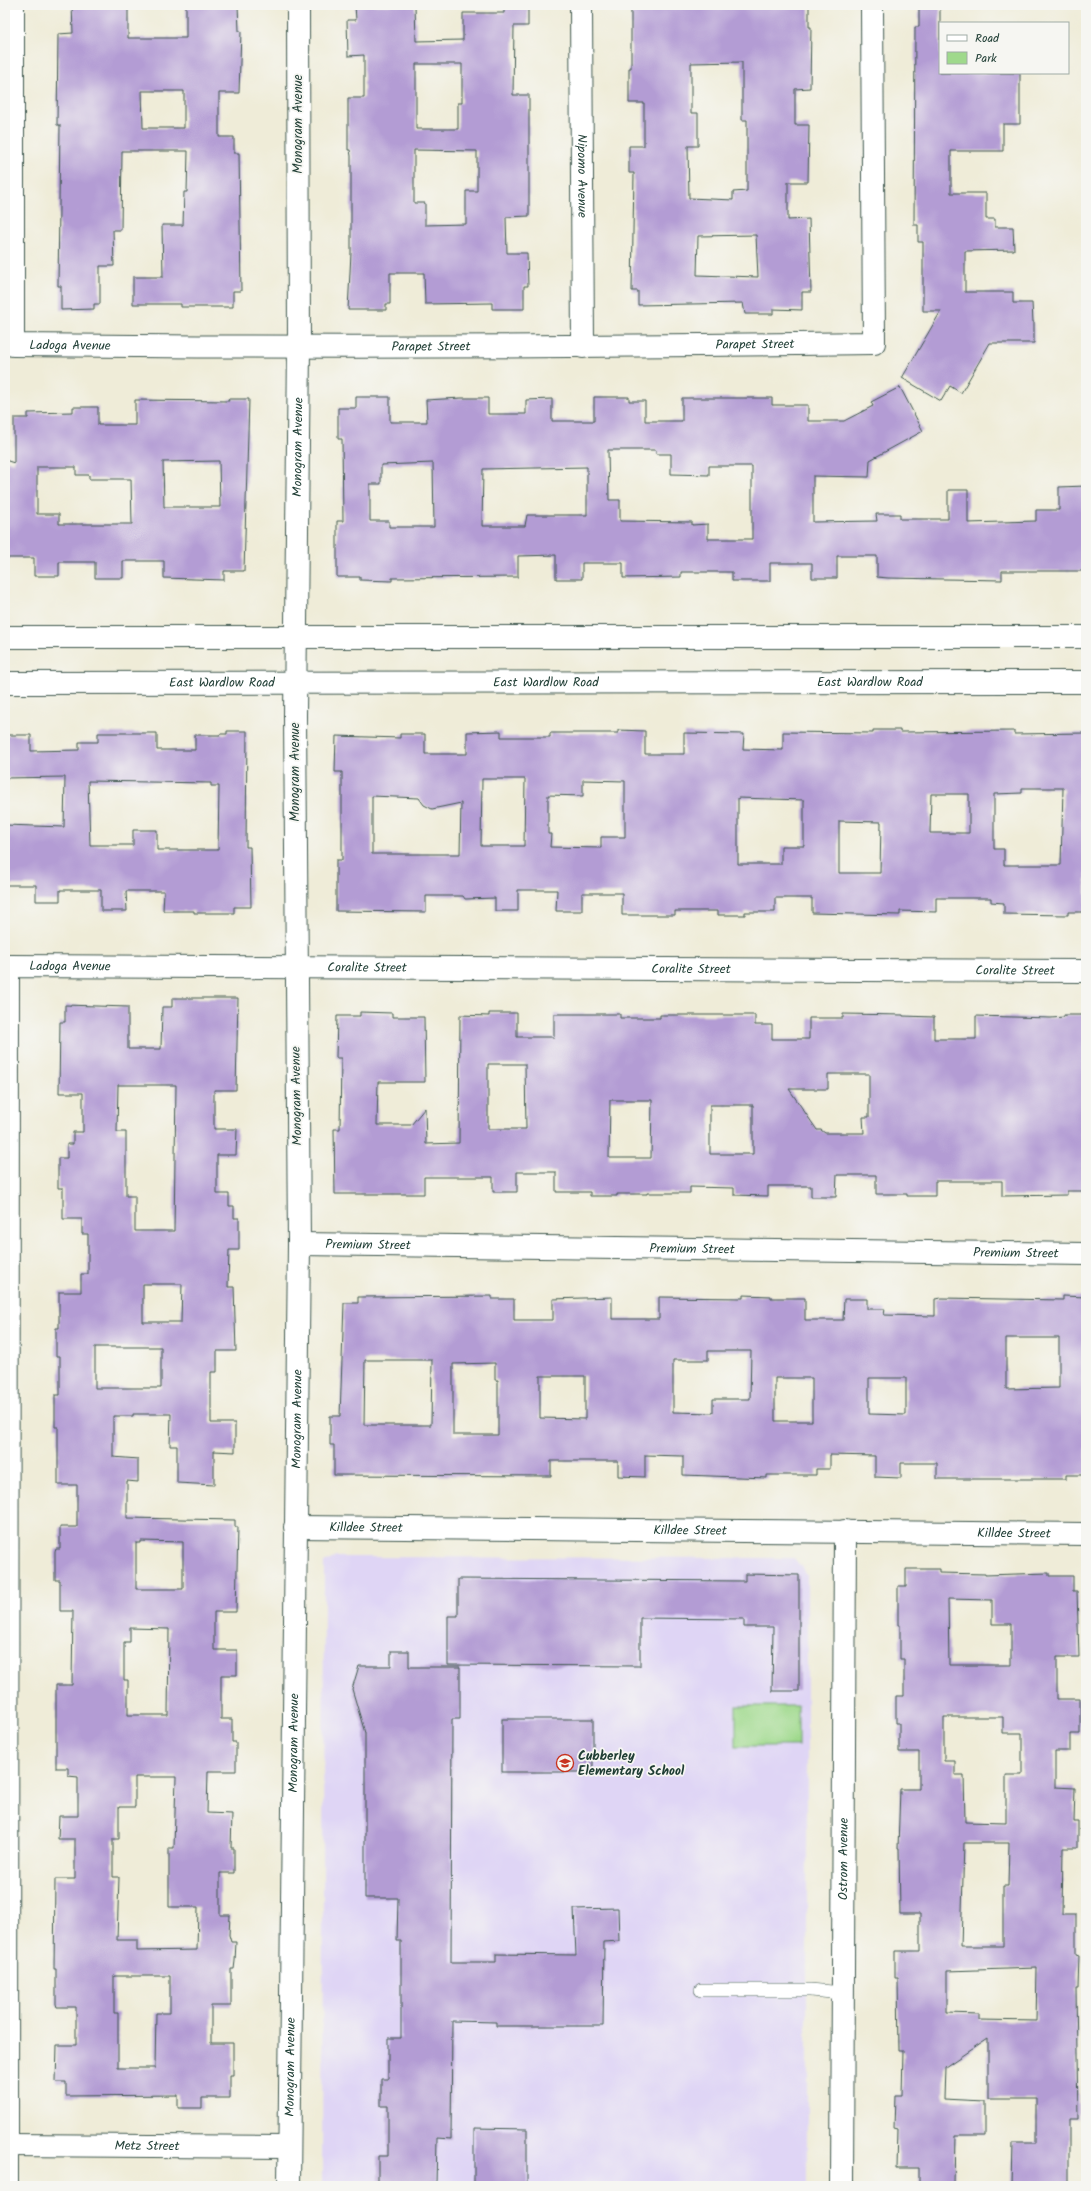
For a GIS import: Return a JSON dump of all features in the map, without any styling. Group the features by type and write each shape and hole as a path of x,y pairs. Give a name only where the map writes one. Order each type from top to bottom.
{"street":[{"name":"Ladoga Avenue","path":"13,5 13,345 299,348"},
{"name":"Monogram Avenue","path":"289,2186 299,1244 295,682 299,348 298,5"},
{"name":"Nipomo Avenue","path":"581,5 583,347"},
{"name":"Parapet Street","path":"299,348 583,347 874,343 872,5"},
{"path":"5,637 1086,637"},
{"name":"East Wardlow Road","path":"5,683 1086,682"},
{"name":"Ladoga Avenue","path":"7,2186 8,966 296,968"},
{"name":"Coralite Street","path":"296,968 1086,971"},
{"name":"Premium Street","path":"299,1244 1086,1254"},
{"name":"Killdee Street","path":"295,1527 1086,1534"},
{"name":"Ostrom Avenue","path":"842,2186 845,1531"},
{"name":"Metz Street","path":"6,2145 289,2147"}],"lane":[{"path":"701,1990 810,1990 843,1993"}],"shaded area":[{"name":"Cubberley Elementary School","path":"336,1557 794,1558 807,1574 807,2186 322,2186 324,1563"}],"green space":[{"path":"736,1706 798,1706 798,1746 736,1746"}],"building":[{"path":"72,5 128,5 128,38 186,38 186,5 238,5 239,31 241,31 239,93 219,93 219,137 234,137 234,153 239,153 241,291 233,291 233,307 181,307 181,304 133,304 133,277 163,277 162,225 183,225 184,192 187,192 188,151 122,151 121,230 113,230 114,266 100,266 100,304 94,304 94,309 61,310 61,286 58,286 60,125 57,125 58,34 73,33","holes":["142,91 184,91 184,128 143,128"]},
{"path":"355,5 415,5 416,41 463,40 463,13 504,13 504,5 528,5 528,26 514,26 513,95 529,95 529,216 506,217 507,253 527,253 528,286 524,286 524,309 492,309 492,303 425,304 424,273 390,273 390,304 386,304 386,310 348,310 351,253 351,156 350,150 348,150 348,98 364,98 364,55 348,56 347,20 356,20","holes":["416,64 462,64 462,103 458,103 458,129 416,129","414,150 477,151 477,191 466,191 466,224 425,225 425,203 414,203"]},
{"path":"631,5 809,5 809,27 811,27 810,88 795,89 795,125 809,125 808,182 788,182 788,220 809,219 811,292 802,292 802,310 773,309 773,314 745,314 743,303 638,305 638,291 632,291 634,173 629,173 629,146 644,146 644,103 629,103 629,68 631,68","holes":["742,62 742,120 747,120 747,191 733,192 733,200 689,198 688,146 698,146 698,113 691,113 691,63","756,235 758,277 697,275 698,236"]},
{"path":"919,5 940,5 939,74 1020,74 1020,124 1003,124 1003,151 951,151 951,193 986,193 986,219 995,219 995,227 1013,227 1014,250 965,251 965,292 1013,292 1013,303 1032,303 1034,343 990,343 961,393 950,386 941,401 902,378 941,311 923,311 923,242 918,242 918,225 914,225 915,27 919,27"},
{"path":"900,387 923,431 870,460 869,477 813,476 813,522 877,521 876,514 900,514 900,519 948,519 948,490 968,490 968,523 1036,521 1036,510 1059,510 1059,487 1086,486 1086,571 1002,571 1002,580 888,578 877,577 877,556 837,556 837,578 812,578 812,563 770,563 770,581 732,581 732,572 681,572 681,577 623,578 623,563 582,563 582,579 556,579 556,555 518,556 518,577 392,578 392,581 360,580 360,577 337,577 337,521 343,521 342,439 338,439 338,408 356,408 356,397 390,397 390,422 427,422 426,400 461,398 488,398 488,414 526,414 526,400 552,399 552,421 594,421 594,397 629,397 629,401 645,401 645,421 682,421 682,398 772,398 772,405 808,405 808,421 844,421 873,406 871,402","holes":["608,450 656,450 656,454 671,454 671,474 709,475 709,466 752,466 752,539 708,539 708,524 692,525 692,522 620,521 620,500 609,500","433,463 434,527 389,527 389,521 370,521 370,484 381,484 381,465","587,467 587,515 527,515 525,526 482,526 483,469"]},
{"path":"228,399 249,399 244,571 224,571 224,580 164,578 164,561 123,561 123,578 95,578 95,562 59,562 59,576 34,576 34,558 5,558 5,460 14,463 14,418 28,418 28,413 73,412 73,407 98,407 98,425 135,425 135,400 229,401","holes":["219,461 220,507 164,507 163,462","37,467 76,467 76,475 89,475 89,479 131,479 132,524 59,524 59,514 37,514"]},
{"path":"618,730 645,731 645,754 684,754 684,733 744,734 743,749 783,750 783,732 873,733 873,730 900,730 900,732 1014,731 1014,734 1086,733 1086,912 1068,912 1068,915 1004,914 1004,903 991,902 991,898 936,898 936,912 900,911 900,915 812,913 812,898 775,898 775,912 745,912 745,915 718,915 718,911 675,911 675,915 622,915 622,893 582,893 582,911 556,911 557,890 518,890 518,911 495,911 495,898 465,899 463,896 426,896 426,912 336,911 336,860 342,860 342,772 335,772 336,736 400,738 400,734 425,734 425,754 467,754 467,732 501,731 501,737 550,737 550,733 618,733","holes":["482,779 525,779 524,846 481,846","583,780 625,781 625,837 601,837 601,848 550,847 551,834 548,834 548,795 583,796","1022,788 1063,788 1061,865 1004,865 1004,849 994,849 994,794 1022,793","931,794 969,794 969,833 930,833","372,796 419,798 424,805 432,809 461,803 460,854 372,854","738,798 804,800 804,846 781,846 781,864 738,864","839,821 881,822 880,873 839,873"]},
{"path":"227,731 247,731 246,847 250,847 251,907 234,907 234,913 163,911 164,891 126,891 127,911 101,911 101,890 60,890 60,901 36,901 36,885 5,885 5,825 64,827 65,777 5,778 5,735 31,735 31,751 79,750 79,742 98,742 98,733 157,733 157,750 195,750 195,735 227,734","holes":["88,781 211,783 211,786 219,786 218,850 157,850 157,830 133,830 133,845 90,845"]},
{"path":"172,998 238,998 236,1090 214,1090 214,1129 237,1129 236,1155 217,1155 217,1194 229,1194 229,1206 234,1206 234,1218 239,1218 239,1250 229,1250 228,1287 234,1287 236,1351 217,1351 217,1372 211,1372 211,1423 235,1423 235,1452 214,1451 214,1485 177,1483 177,1446 170,1446 171,1414 133,1414 133,1416 113,1416 113,1457 138,1459 138,1482 127,1481 127,1518 235,1520 235,1527 238,1527 236,1612 214,1612 214,1650 237,1650 237,1675 221,1675 221,1719 232,1719 232,1742 236,1742 236,1771 208,1771 207,1813 232,1814 231,1848 234,1848 234,1873 220,1873 220,1915 230,1915 229,1935 231,1942 236,1942 234,1969 231,1969 231,2006 211,2006 211,2043 233,2043 233,2075 230,2075 230,2098 202,2098 202,2108 178,2108 178,2095 66,2096 66,2082 56,2082 57,2045 76,2045 76,2007 57,2007 56,1969 54,1969 55,1879 75,1879 75,1839 58,1839 59,1816 78,1816 78,1777 68,1776 68,1768 56,1768 56,1685 72,1685 73,1611 60,1611 60,1580 55,1580 55,1552 56,1549 60,1549 60,1527 77,1527 77,1485 58,1485 58,1427 55,1427 55,1395 60,1395 60,1356 56,1356 56,1328 59,1328 59,1292 81,1292 81,1274 88,1274 88,1234 82,1234 82,1219 63,1219 63,1188 58,1188 58,1158 67,1158 67,1144 73,1144 73,1132 83,1132 83,1093 59,1093 60,1022 65,1022 65,1005 128,1007 128,1049 161,1049 162,1007 172,1007","holes":["118,1085 176,1085 174,1231 135,1231 135,1196 126,1196 126,1132 117,1132","143,1284 182,1284 181,1322 143,1322","95,1347 161,1347 161,1388 95,1388","141,1541 183,1542 183,1589 136,1589 136,1543 141,1543","130,1628 169,1629 168,1715 128,1715 128,1680 124,1680 124,1642 130,1642","135,1777 176,1777 174,1848 169,1848 169,1907 198,1907 197,1950 137,1951 137,1940 117,1940 119,1877 113,1877 113,1839 119,1839 119,1807 135,1807","114,1976 170,1976 170,2013 156,2013 155,2068 118,2068 118,2013 114,2013"]},
{"path":"360,1012 392,1013 392,1017 424,1017 425,1082 378,1082 377,1125 411,1125 425,1108 426,1144 459,1143 460,1015 489,1016 489,1013 517,1013 517,1037 554,1037 554,1014 620,1014 620,1018 660,1018 660,1015 755,1015 755,1025 772,1025 772,1039 809,1039 809,1018 843,1018 843,1014 903,1015 934,1017 934,1039 976,1039 976,1016 1051,1018 1064,1017 1064,1015 1086,1015 1086,1169 1084,1169 1084,1191 1067,1191 1067,1195 1002,1196 1002,1181 935,1181 935,1196 876,1194 876,1175 837,1175 836,1197 811,1197 811,1186 768,1186 768,1196 734,1195 734,1188 690,1187 690,1193 647,1193 617,1194 617,1196 590,1196 590,1192 556,1192 556,1172 517,1172 517,1192 493,1192 493,1177 424,1177 424,1194 335,1194 334,1129 340,1129 341,1058 336,1058 337,1016 360,1016","holes":["488,1064 525,1064 526,1129 488,1129","828,1074 869,1074 869,1117 863,1117 864,1133 825,1133 821,1130 817,1130 789,1089 828,1089","610,1100 652,1100 651,1158 609,1158","710,1105 753,1105 753,1154 710,1154"]},
{"path":"743,1295 771,1296 771,1298 805,1298 805,1320 843,1320 844,1299 867,1299 867,1309 885,1309 884,1315 935,1316 935,1299 942,1298 1063,1300 1063,1296 1086,1297 1086,1475 1066,1475 1066,1479 937,1479 937,1463 901,1463 901,1478 875,1477 875,1456 830,1455 830,1469 816,1469 816,1475 767,1475 767,1478 683,1475 683,1456 645,1455 645,1477 618,1476 618,1461 551,1461 551,1476 334,1475 334,1445 330,1445 330,1416 340,1416 344,1303 358,1303 358,1297 492,1296 492,1299 514,1299 514,1320 553,1320 553,1299 612,1297 612,1319 659,1319 659,1297 743,1298","holes":["1006,1338 1059,1338 1059,1388 1006,1389","708,1351 751,1351 750,1399 713,1399 713,1413 673,1412 673,1360 708,1360","365,1360 432,1360 431,1425 364,1425","495,1363 495,1380 498,1380 498,1435 453,1435 453,1364","540,1376 585,1376 585,1419 540,1418","775,1378 812,1378 812,1421 775,1421","869,1378 906,1378 906,1415 869,1414"]},
{"path":"906,1569 939,1569 939,1573 985,1575 1049,1573 1049,1576 1073,1576 1073,1591 1077,1591 1079,1657 1057,1657 1057,1699 1080,1699 1080,1734 1070,1734 1070,1751 1055,1751 1055,1787 1075,1788 1074,1822 1078,1822 1078,1848 1063,1848 1062,1915 1076,1915 1076,1954 1079,1955 1078,1989 1076,1989 1078,2119 1069,2119 1069,2186 1012,2186 1013,2143 1036,2143 1036,2099 988,2099 988,2038 945,2067 944,2099 984,2101 984,2135 955,2135 954,2186 919,2186 919,2168 897,2168 898,2129 894,2128 895,2095 902,2095 903,2051 899,2051 898,1978 895,1978 895,1951 920,1951 920,1914 900,1914 898,1848 900,1789 919,1789 919,1752 899,1752 899,1723 896,1723 896,1696 904,1696 904,1659 900,1659 900,1625 898,1625 898,1586 906,1586","holes":["948,1599 992,1600 992,1624 1011,1624 1011,1665 949,1665","944,1717 1003,1717 1003,1733 1022,1733 1022,1775 1006,1775 1006,1823 965,1822 964,1775 955,1775 955,1761 944,1761","964,1843 1009,1843 1008,1886 1003,1886 1003,1946 961,1946","1037,1968 1036,2021 979,2020 979,2014 947,2013 947,1971"]},
{"path":"745,1574 799,1575 799,1691 772,1691 773,1627 744,1627 744,1619 640,1618 640,1666 448,1665 448,1616 458,1616 458,1579 745,1581"},
{"path":"391,1651 409,1651 409,1667 460,1667 460,1719 452,1719 451,1962 496,1962 496,1954 576,1955 574,1909 618,1908 619,1941 604,1942 603,2026 496,2026 496,2022 452,2021 451,2139 437,2138 436,2186 378,2186 378,2156 388,2156 388,2106 381,2106 381,2079 388,2079 388,2038 401,2038 401,1941 397,1941 398,1898 365,1898 365,1733 352,1689 359,1666 391,1666"},
{"path":"502,1719 593,1719 593,1772 502,1772"},
{"path":"474,2128 527,2129 527,2186 474,2186"}],"place":[{"name":"Cubberley Elementary School","path":"565,1763"}]}
